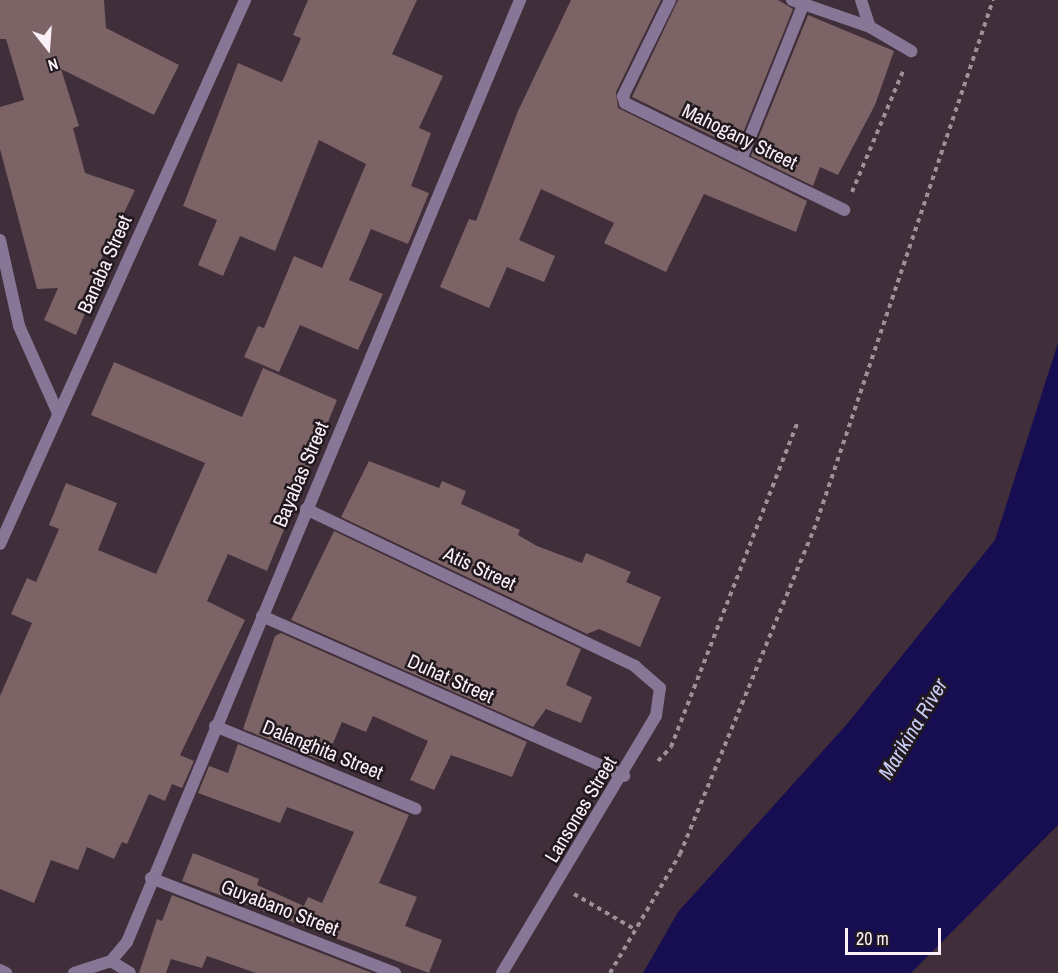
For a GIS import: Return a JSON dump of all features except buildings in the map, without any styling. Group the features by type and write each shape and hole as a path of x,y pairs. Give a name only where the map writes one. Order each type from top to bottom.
{"street":[{"name":"Banaba Street","path":"0,544 245,0"},
{"name":"Bayabas Street","path":"111,961 127,942 215,726 520,0"},
{"name":"Mahogany Street","path":"670,0 623,96 625,103 742,158 844,210"},
{"path":"861,0 870,27"},
{"path":"742,158 798,2 870,27 911,51"},
{"path":"0,240 19,326 58,413"},
{"name":"Atis Street","path":"306,509 635,666"},
{"name":"Duhat Street","path":"262,616 624,776"},
{"name":"Lansones Street","path":"502,973 624,776 656,716 660,688 635,666"},
{"name":"Dalanghita Street","path":"215,726 416,809"},
{"name":"Guyabano Street","path":"152,878 395,973"},
{"path":"74,973 111,961 130,973"},
{"path":"0,970 6,973"}],"path":[{"path":"610,973 680,854 818,521 993,0"},
{"path":"844,210 911,51"},
{"path":"624,776 642,777 671,747 798,422"},
{"path":"557,884 636,930"}],"water":[{"name":"Marikina River","path":"1058,343 1058,825 911,973 643,973 678,912 847,724 995,540"}]}
